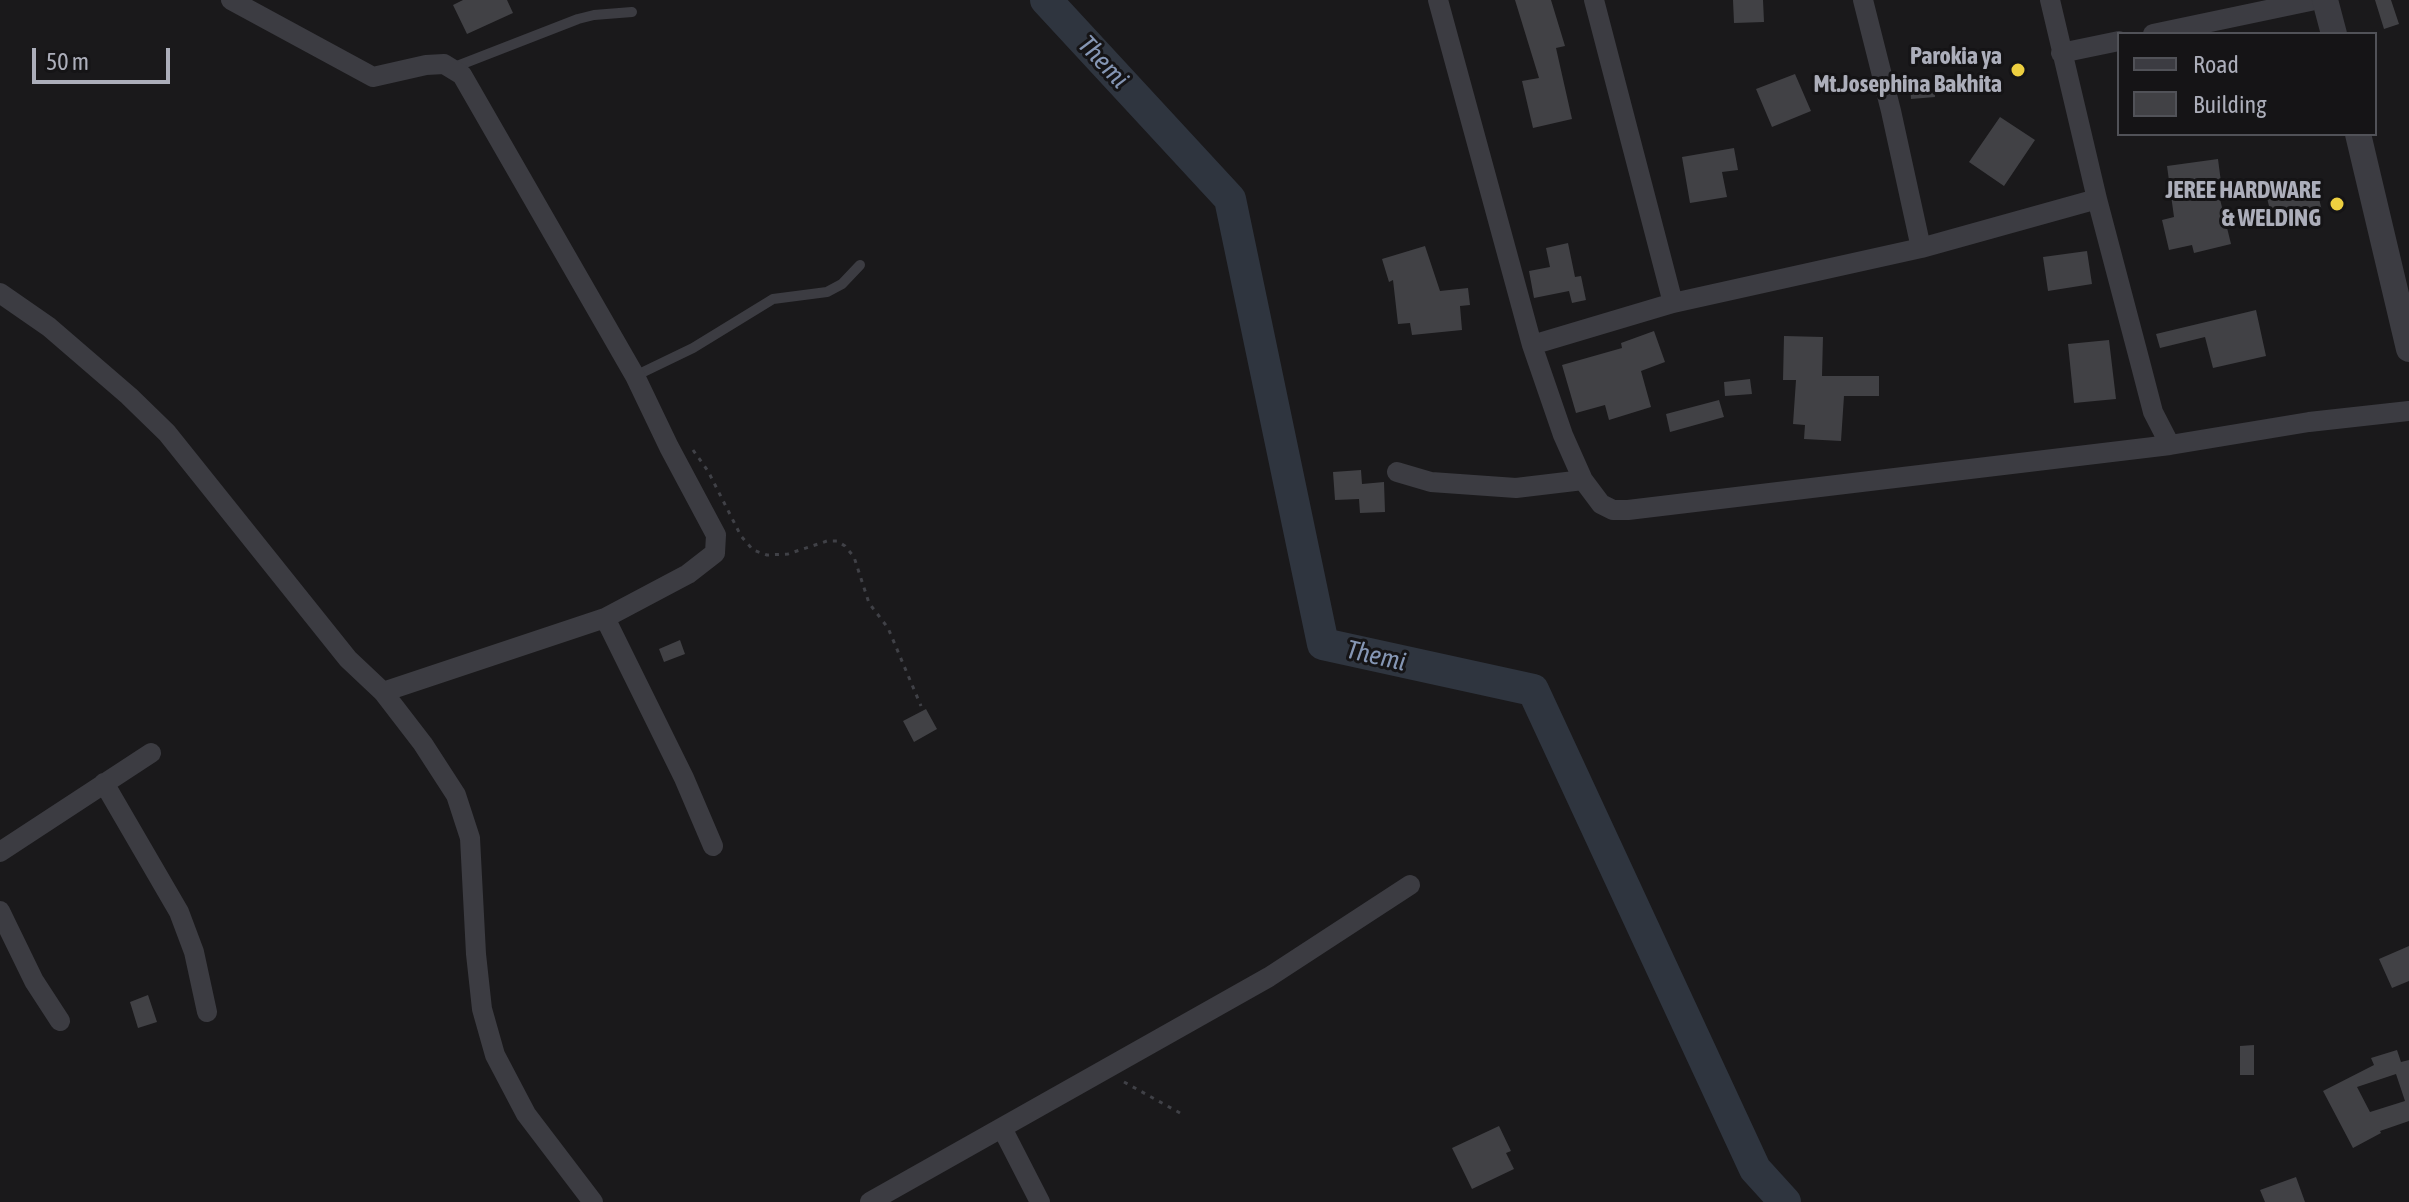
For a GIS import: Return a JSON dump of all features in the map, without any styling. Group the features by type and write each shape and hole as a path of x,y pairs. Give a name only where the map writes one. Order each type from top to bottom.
{"street":[{"path":"231,0 373,77 444,64 462,75 635,376 716,535 715,553 688,574 605,618 383,692"},
{"path":"1438,0 1532,345 1563,435 1583,480 1601,504 1613,510 2170,445 2309,422 2409,411"},
{"path":"1594,0 1673,303"},
{"path":"1863,0 1921,248"},
{"path":"2050,0 2097,199 2153,412 2170,445"},
{"path":"2163,32 2315,0"},
{"path":"2325,0 2333,32"},
{"path":"2061,53 2117,41"},
{"path":"2359,136 2403,295 2409,349"},
{"path":"1532,345 1673,303 1921,248 2097,199"},
{"path":"0,293 49,327 167,433 348,659 383,692 423,744 456,795 470,838 482,1009 495,1055 526,1114 593,1202"},
{"path":"1397,472 1431,482 1516,488 1583,480"},
{"path":"605,618 684,778 713,846"},
{"path":"0,852 151,753"},
{"path":"104,783 179,912 194,952 207,1012"},
{"path":"870,1202 1269,977 1410,885"},
{"path":"0,911 34,981 60,1021"},
{"path":"1002,1128 1040,1202"}],"lane":[{"path":"452,68 578,19 632,12"},
{"path":"635,376 693,348 773,299 827,292 842,284 860,265"}],"path":[{"path":"669,447 692,449 697,453 741,536 753,550 767,555 788,554 827,541 837,541 845,546 854,557 869,603 888,628 921,706"},
{"path":"1098,1073 1139,1088 1180,1113"}],"building":[{"path":"463,0 507,0 513,13 467,34 453,5"},
{"path":"1515,0 1551,0 1565,46 1556,48 1572,119 1533,128 1522,81 1539,78"},
{"path":"1733,0 1763,0 1764,22 1734,23"},
{"path":"2375,0 2391,0 2399,24 2384,29"},
{"path":"1795,74 1811,111 1772,127 1756,89"},
{"path":"1934,80 1935,97 1911,99 1910,82"},
{"path":"2000,117 2035,140 2004,186 1969,162"},
{"path":"1734,148 1738,170 1722,172 1727,197 1690,203 1682,157"},
{"path":"2218,159 2222,190 2218,191 2231,244 2194,253 2192,245 2169,250 2162,220 2174,217 2167,166"},
{"path":"2315,182 2322,211 2273,222 2266,194"},
{"path":"1568,243 1575,277 1581,276 1586,300 1572,303 1569,291 1534,298 1529,271 1550,267 1546,248"},
{"path":"1425,246 1440,291 1468,288 1470,305 1460,306 1462,330 1412,335 1410,323 1398,324 1393,280 1389,282 1382,259"},
{"path":"2087,251 2092,284 2048,291 2043,257"},
{"path":"2256,310 2266,356 2213,368 2205,337 2160,348 2156,334"},
{"path":"1654,331 1665,362 1641,371 1651,407 1609,420 1605,405 1576,413 1562,365 1622,348 1621,343"},
{"path":"1784,336 1823,337 1822,376 1879,376 1879,396 1844,396 1841,441 1804,439 1805,425 1793,424 1796,380 1783,380"},
{"path":"2109,340 2116,399 2074,403 2068,344"},
{"path":"1750,379 1752,394 1725,396 1724,382"},
{"path":"1719,400 1724,417 1670,432 1666,414"},
{"path":"1361,470 1362,484 1384,482 1385,512 1360,513 1359,499 1335,500 1333,472"},
{"path":"680,640 685,654 664,662 659,649"},
{"path":"926,709 937,729 914,742 903,721"},
{"path":"2409,946 2409,981 2392,988 2379,959"},
{"path":"148,995 157,1022 138,1028 130,1002"},
{"path":"2254,1045 2254,1075 2240,1075 2240,1046"},
{"path":"2397,1050 2401,1062 2409,1060 2409,1121 2380,1131 2353,1148 2323,1091 2374,1065 2371,1058","holes":["2396,1074 2405,1101 2370,1112 2357,1087"]},
{"path":"1499,1126 1511,1151 1506,1153 1514,1169 1472,1189 1452,1148"},
{"path":"2296,1177 2305,1202 2265,1202 2260,1190"}],"waterway":[{"name":"Themi","path":"1046,0 1230,199 1323,644 1533,690 1755,1169 1785,1202"}],"place":[{"name":"Parokia ya Mt.Josephina Bakhita","path":"2018,70"},
{"name":"JEREE HARDWARE & WELDING","path":"2337,204"}]}
